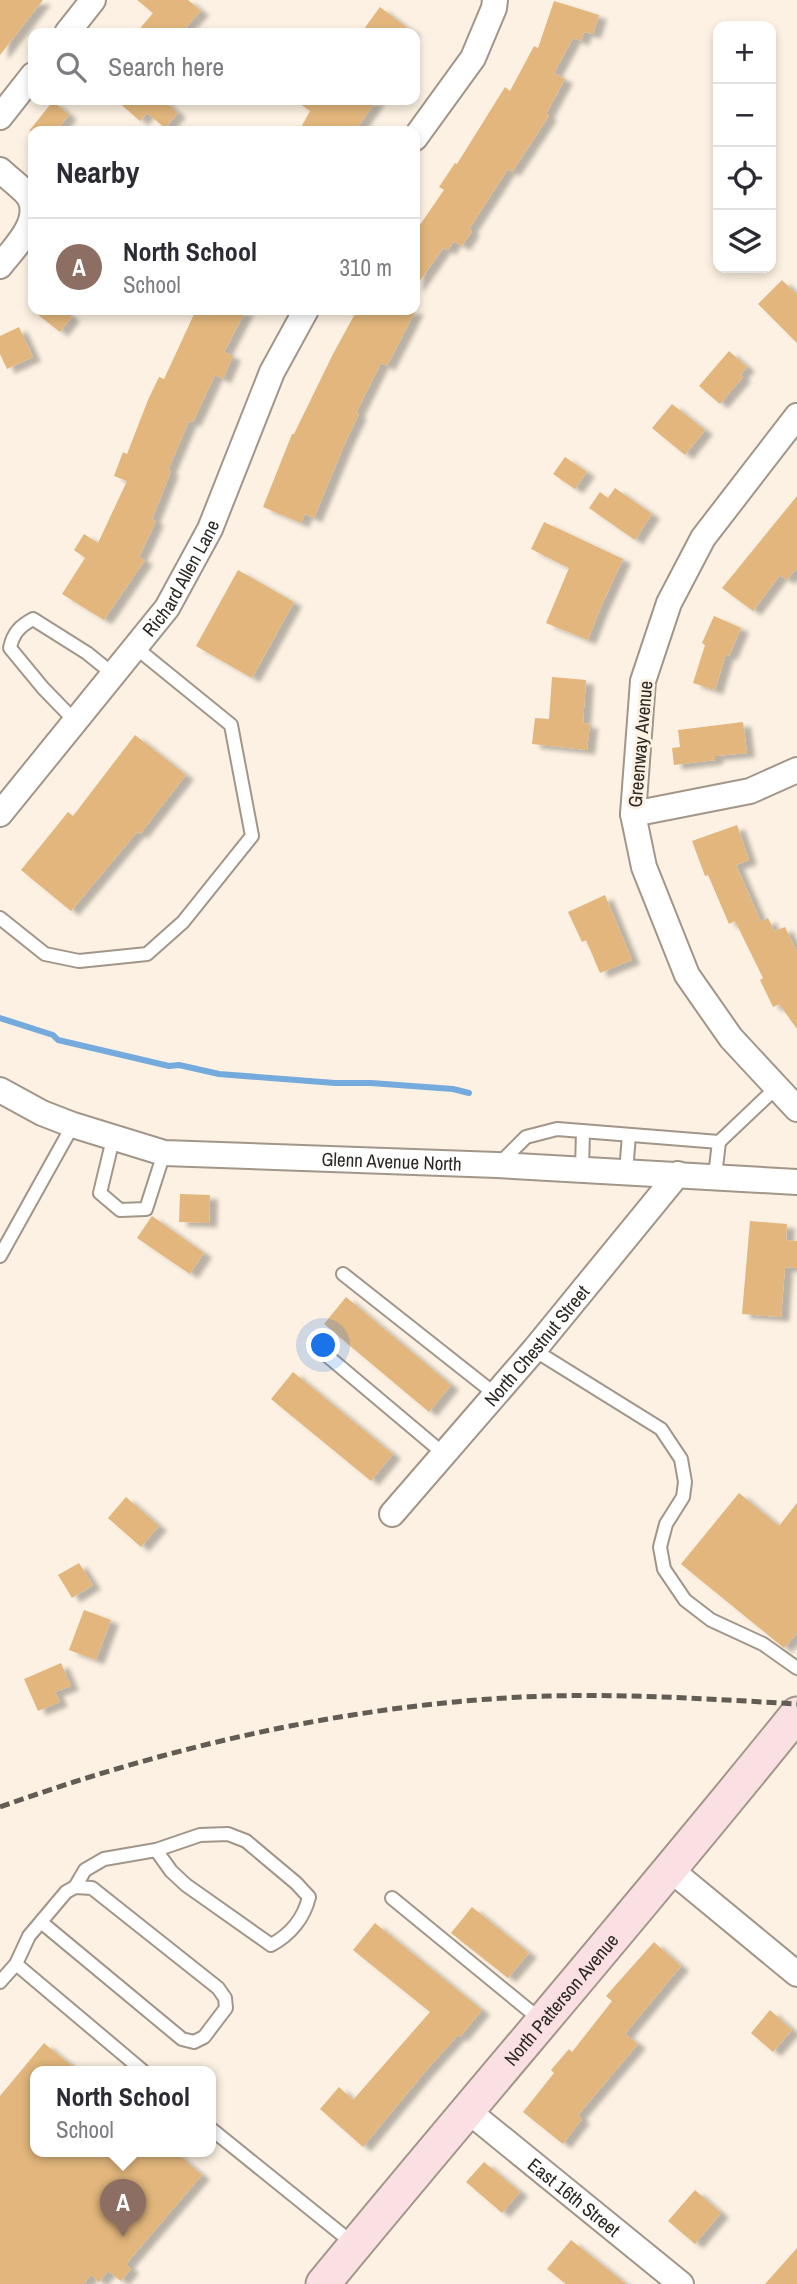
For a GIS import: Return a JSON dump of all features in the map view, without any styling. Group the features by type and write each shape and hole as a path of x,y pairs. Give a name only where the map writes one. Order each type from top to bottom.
{"main road":[{"name":"North Patterson Avenue","path":"323,2284 671,1870 797,1714"}],"street":[{"path":"71,28 93,0"},
{"path":"420,131 473,58 495,0"},
{"path":"0,117 28,81"},
{"path":"0,170 28,196"},
{"path":"0,266 28,227"},
{"name":"Richard Allen Lane","path":"0,814 167,608 210,529 272,372 303,315"},
{"name":"Greenway Avenue","path":"797,416 703,538 669,603 643,681 633,814 644,867 687,975 731,1038 797,1109"},
{"path":"633,814 750,791 797,770"},
{"name":"Glenn Avenue North","path":"0,1090 42,1113 113,1139 164,1153 497,1165 797,1182"},
{"name":"North Chestnut Street","path":"392,1514 534,1350 678,1174"},
{"path":"671,1870 797,1974"},
{"name":"East 16th Street","path":"467,2110 681,2284"}],"lane":[{"path":"75,721 10,648 20,626 33,619 87,653 113,674"},
{"path":"0,918 45,954 79,961 147,954 183,922 252,836 231,725 135,647"},
{"path":"715,1176 719,1142 777,1087"},
{"path":"0,1256 74,1125"},
{"path":"497,1165 526,1137 557,1129 719,1142"},
{"path":"582,1169 583,1131"},
{"path":"626,1172 629,1135"},
{"path":"113,1139 100,1193 120,1210 146,1209 164,1153"},
{"path":"343,1274 495,1394"},
{"path":"318,1348 444,1454"},
{"path":"534,1350 661,1429 681,1459 685,1482 683,1497 666,1524 660,1547 664,1569 685,1600 711,1620 763,1644 797,1668"},
{"path":"0,1982 16,1964 29,1937 66,1892 75,1887 85,1870 104,1859 156,1850 200,1835 228,1834 246,1841 309,1897 306,1910 283,1939 271,1945 187,1885 171,1871 156,1850"},
{"path":"41,1922 183,2039 194,2042 204,2037 226,2008 225,1998 218,1988 92,1888 75,1887"},
{"path":"392,1898 542,2022"},
{"path":"16,1964 137,2066"},
{"path":"216,2132 355,2245"}],"building":[{"path":"0,0 43,0 0,55"},
{"path":"137,0 188,0 201,11 186,28 140,28 153,13"},
{"path":"554,1 599,15 593,34 584,32 581,41 573,38 554,73 565,79 546,114 549,116 512,172 508,169 469,229 472,231 462,246 454,241 448,250 443,248 420,281 420,225 444,190 439,187 455,163 457,164 505,87 510,91 534,46 538,48"},
{"path":"380,7 407,28 365,28"},
{"path":"50,105 58,105 69,115 60,126 33,126"},
{"path":"122,105 169,105 178,113 167,126 163,126 147,113 140,121"},
{"path":"302,105 373,105 359,126 302,126 310,111"},
{"path":"782,280 797,295 797,343 758,304"},
{"path":"38,315 70,315 72,317 60,332"},
{"path":"194,315 243,315 224,352 233,356 223,379 215,375 193,422 189,421 168,470 171,471 152,519 156,521 139,557 145,560 104,620 62,594 85,558 74,550 84,534 98,543 127,481 114,476 123,452 127,454 159,377 164,379"},
{"path":"354,315 413,315 387,366 381,363 356,413 359,414 314,518 305,514 301,523 263,507 292,434"},
{"path":"19,327 33,357 7,369 0,354 0,336"},
{"path":"729,351 747,367 740,375 743,377 720,404 699,386"},
{"path":"672,404 705,430 685,455 652,428"},
{"path":"565,457 587,472 575,489 553,474"},
{"path":"615,488 652,514 635,540 589,508 600,492 608,498"},
{"path":"797,496 797,568 787,580 780,575 753,611 722,588"},
{"path":"544,522 623,559 588,640 546,623 569,568 531,549"},
{"path":"238,570 294,602 252,678 196,646"},
{"path":"714,616 741,628 729,656 726,654 715,690 693,683 705,645 702,643"},
{"path":"552,677 586,680 583,723 590,724 587,750 532,744 535,718 549,719"},
{"path":"743,722 747,753 715,756 715,760 674,765 672,748 680,747 678,730"},
{"path":"135,735 186,775 140,834 137,832 71,911 21,870 68,812 73,816"},
{"path":"737,825 749,860 736,865 761,922 768,918 774,931 785,927 797,952 797,1029 779,1004 773,1007 760,980 763,978 735,921 729,924 708,875 705,876 692,841"},
{"path":"605,895 632,960 600,973 586,940 582,942 568,912"},
{"path":"180,1194 210,1195 209,1223 179,1222"},
{"path":"152,1216 204,1253 190,1274 137,1238"},
{"path":"750,1221 787,1224 786,1240 797,1241 797,1268 785,1267 781,1317 742,1314"},
{"path":"346,1297 451,1385 429,1412 324,1324"},
{"path":"293,1372 393,1454 371,1481 271,1399"},
{"path":"739,1493 779,1526 797,1503 797,1633 784,1648 681,1564"},
{"path":"126,1497 159,1526 141,1547 108,1518"},
{"path":"79,1563 93,1585 72,1598 58,1575"},
{"path":"84,1610 111,1620 96,1660 69,1650"},
{"path":"61,1663 71,1686 55,1692 60,1702 38,1711 24,1679"},
{"path":"472,1907 529,1953 508,1978 451,1933"},
{"path":"375,1923 482,2010 460,2037 458,2035 424,2073 363,2147 320,2109 339,2087 353,2100 430,2012 353,1950"},
{"path":"654,1942 681,1966 625,2034 638,2044 578,2115 582,2119 563,2144 523,2112 554,2073 551,2070 569,2049 572,2052 612,2001 606,1996"},
{"path":"770,2010 792,2030 773,2052 751,2033"},
{"path":"44,2043 72,2066 30,2066 30,2157 181,2157 202,2175 126,2264 131,2269 121,2281 108,2271 99,2282 91,2275 83,2284 0,2284 0,2096"},
{"path":"484,2162 520,2192 502,2213 466,2182"},
{"path":"695,2190 721,2213 695,2244 668,2221"},
{"path":"571,2240 626,2284 566,2284 547,2269"},
{"path":"797,2248 797,2284 765,2284"}],"waterway":[{"path":"0,1018 53,1035 58,1040 169,1066 179,1065 219,1074 453,1089 469,1093"}],"railway":[{"path":"0,1807 66,1784 201,1746 270,1730 408,1707 548,1696 673,1697 797,1704"}],"place":[{"name":"North School","path":"123,2237"}]}
